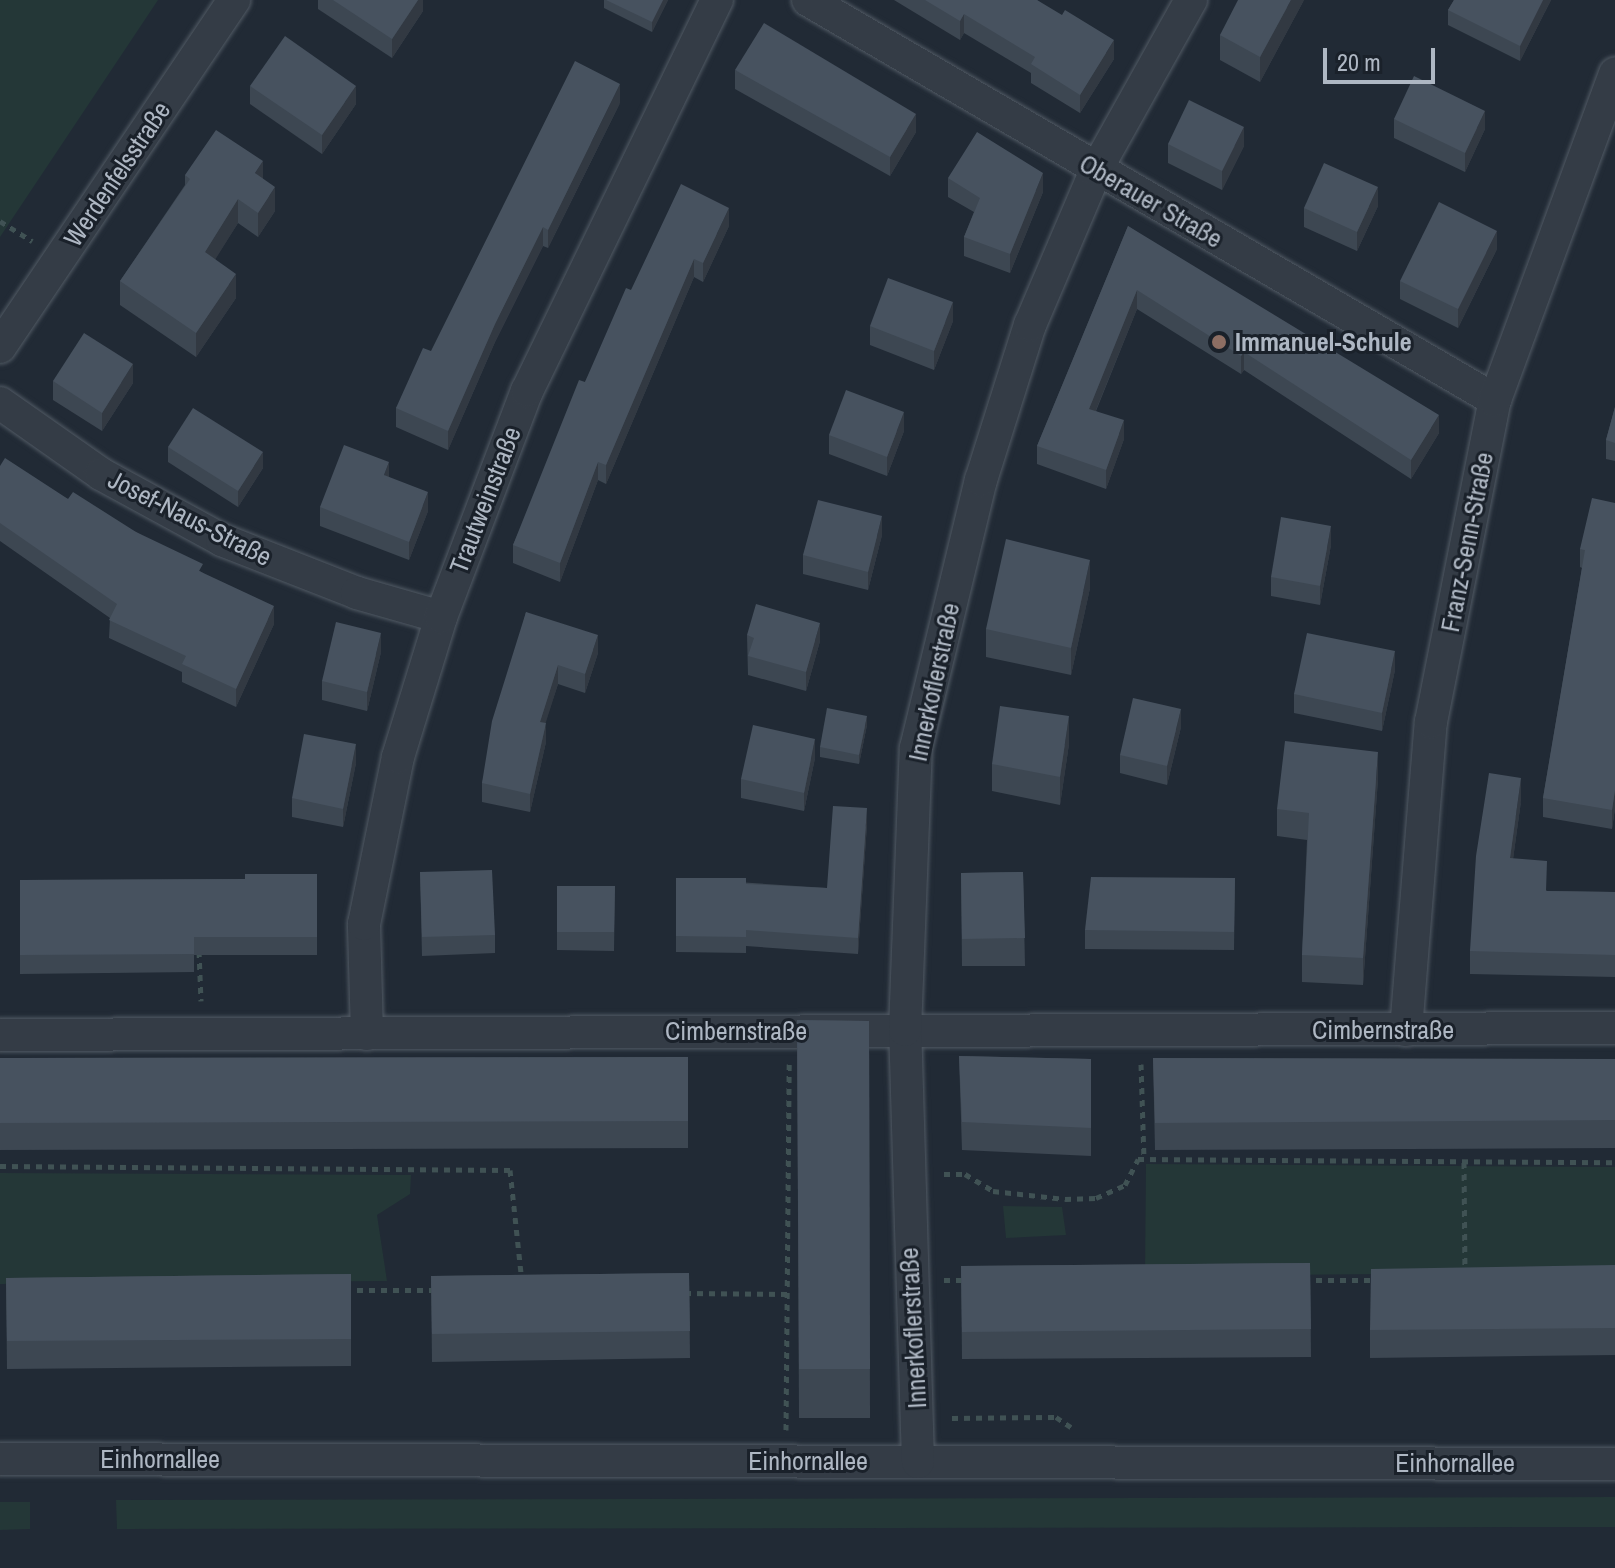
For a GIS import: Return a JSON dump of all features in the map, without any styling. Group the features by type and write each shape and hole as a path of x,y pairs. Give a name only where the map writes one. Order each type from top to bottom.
{"street":[{"name":"Werdenfelsstraße","path":"0,347 234,0"},
{"name":"Trautweinstraße","path":"367,1034 364,924 398,757 441,617 527,391 717,0"},
{"name":"Oberauer Straße","path":"808,0 1495,400"},
{"name":"Innerkoflerstraße","path":"918,1462 910,1279 905,1030 916,748 981,480 1030,325 1096,170 1191,0"},
{"name":"Franz-Senn-Straße","path":"1406,1030 1431,722 1495,400 1615,73"},
{"name":"Josef-Naus-Straße","path":"0,403 101,474 222,540 357,593 441,617"},
{"name":"Cimbernstraße","path":"0,1035 1615,1028"},
{"name":"Einhornallee","path":"0,1459 1615,1464"}],"path":[{"path":"0,221 8,226"},
{"path":"199,938 203,1034"},
{"path":"785,1434 789,1031"},
{"path":"1140,1031 1144,1159"},
{"path":"908,1173 965,1174 993,1191 1096,1198 1125,1185 1138,1159 1615,1162"},
{"path":"1464,1162 1465,1280"},
{"path":"0,1166 510,1170 523,1291"},
{"path":"910,1279 982,1280"},
{"path":"1292,1280 1386,1280"},
{"path":"333,1290 444,1290"},
{"path":"678,1293 787,1294"},
{"path":"940,1418 1056,1417"}],"shaded area":[{"path":"0,0 158,0 0,237"},
{"path":"1146,1164 1615,1167 1615,1272 1145,1276"},
{"path":"0,1173 411,1175 410,1194 377,1215 387,1281 0,1284"},
{"path":"1003,1206 1062,1207 1066,1235 1006,1238"},
{"path":"1615,1497 1615,1527 117,1529 116,1500"},
{"path":"0,1502 30,1502 30,1529 0,1530"}],"building":[{"path":"333,0 418,0 392,39"},
{"path":"606,0 663,0 652,22"},
{"path":"925,0 1037,0 1062,15 1065,10 1114,40 1080,95 1031,64 1035,57 964,14 960,21"},
{"path":"1238,0 1291,0 1260,57 1220,35"},
{"path":"1454,0 1543,0 1520,46 1448,10"},
{"path":"764,23 916,114 890,157 735,70"},
{"path":"285,36 356,86 322,135 250,86"},
{"path":"575,61 620,84 548,230 543,227 495,324 448,431 396,408 423,348 431,351"},
{"path":"1414,76 1485,111 1465,153 1394,119"},
{"path":"1189,100 1244,127 1222,171 1168,144"},
{"path":"216,130 263,161 255,173 275,187 258,213 238,199 205,252 236,274 196,333 120,281 190,179 185,175"},
{"path":"977,132 1043,173 1010,254 964,237 980,198 948,178"},
{"path":"1324,163 1378,187 1357,232 1304,208"},
{"path":"681,184 729,208 703,263 694,259 606,465 598,462 560,563 513,545 579,380 585,382 626,288 631,290"},
{"path":"1439,202 1497,231 1458,309 1400,281"},
{"path":"1128,226 1439,415 1411,460 1244,352 1241,356 1137,290 1089,409 1124,420 1106,470 1037,446"},
{"path":"888,278 953,302 934,351 870,326"},
{"path":"84,333 133,364 102,413 53,381"},
{"path":"846,390 904,412 887,457 829,435"},
{"path":"1615,407 1615,443 1606,440"},
{"path":"193,408 263,452 238,491 168,447"},
{"path":"344,445 389,462 384,475 428,492 409,542 320,507"},
{"path":"5,458 68,499 73,492 136,532 203,564 199,571 274,606 236,689 182,664 186,656 109,620 117,604 0,523 0,466"},
{"path":"1592,498 1615,503 1615,790 1612,810 1543,798 1585,550 1580,549"},
{"path":"818,500 882,516 868,572 803,555"},
{"path":"1281,517 1331,526 1320,586 1271,577"},
{"path":"1006,539 1090,560 1071,648 986,629"},
{"path":"756,604 820,623 806,672 748,656 754,638 747,635"},
{"path":"526,612 598,635 585,674 558,665 540,722 546,723 530,794 482,783 492,721"},
{"path":"336,622 381,633 367,692 322,681"},
{"path":"1307,633 1395,651 1382,713 1294,694"},
{"path":"1133,698 1181,709 1167,766 1120,755"},
{"path":"1000,706 1069,716 1060,777 992,764"},
{"path":"827,708 867,716 859,755 820,747"},
{"path":"753,725 815,739 804,793 741,779"},
{"path":"304,734 356,744 343,809 292,798"},
{"path":"1285,741 1378,752 1363,958 1302,955 1309,813 1277,809"},
{"path":"1489,773 1521,778 1510,858 1547,861 1546,891 1615,892 1615,955 1470,951 1476,856"},
{"path":"833,806 867,808 858,938 746,930 746,937 676,936 676,878 746,878 746,884 827,888"},
{"path":"492,870 495,935 422,937 420,872"},
{"path":"1023,872 1025,938 962,939 961,873"},
{"path":"245,874 317,874 317,937 194,937 194,954 20,955 20,880 245,879"},
{"path":"1091,877 1235,878 1234,932 1085,930"},
{"path":"557,886 615,886 614,932 557,932"},
{"path":"797,1020 869,1021 870,1369 799,1369"},
{"path":"959,1056 1091,1059 1091,1128 962,1122"},
{"path":"688,1057 688,1121 0,1123 0,1058"},
{"path":"1153,1058 1615,1059 1615,1120 1155,1123"},
{"path":"1310,1263 1311,1329 962,1332 961,1266"},
{"path":"1615,1265 1615,1328 1370,1330 1371,1269"},
{"path":"689,1273 690,1331 432,1334 431,1276"},
{"path":"351,1274 351,1339 7,1341 6,1278"}],"place":[{"name":"Immanuel-Schule","path":"1219,342"}]}
